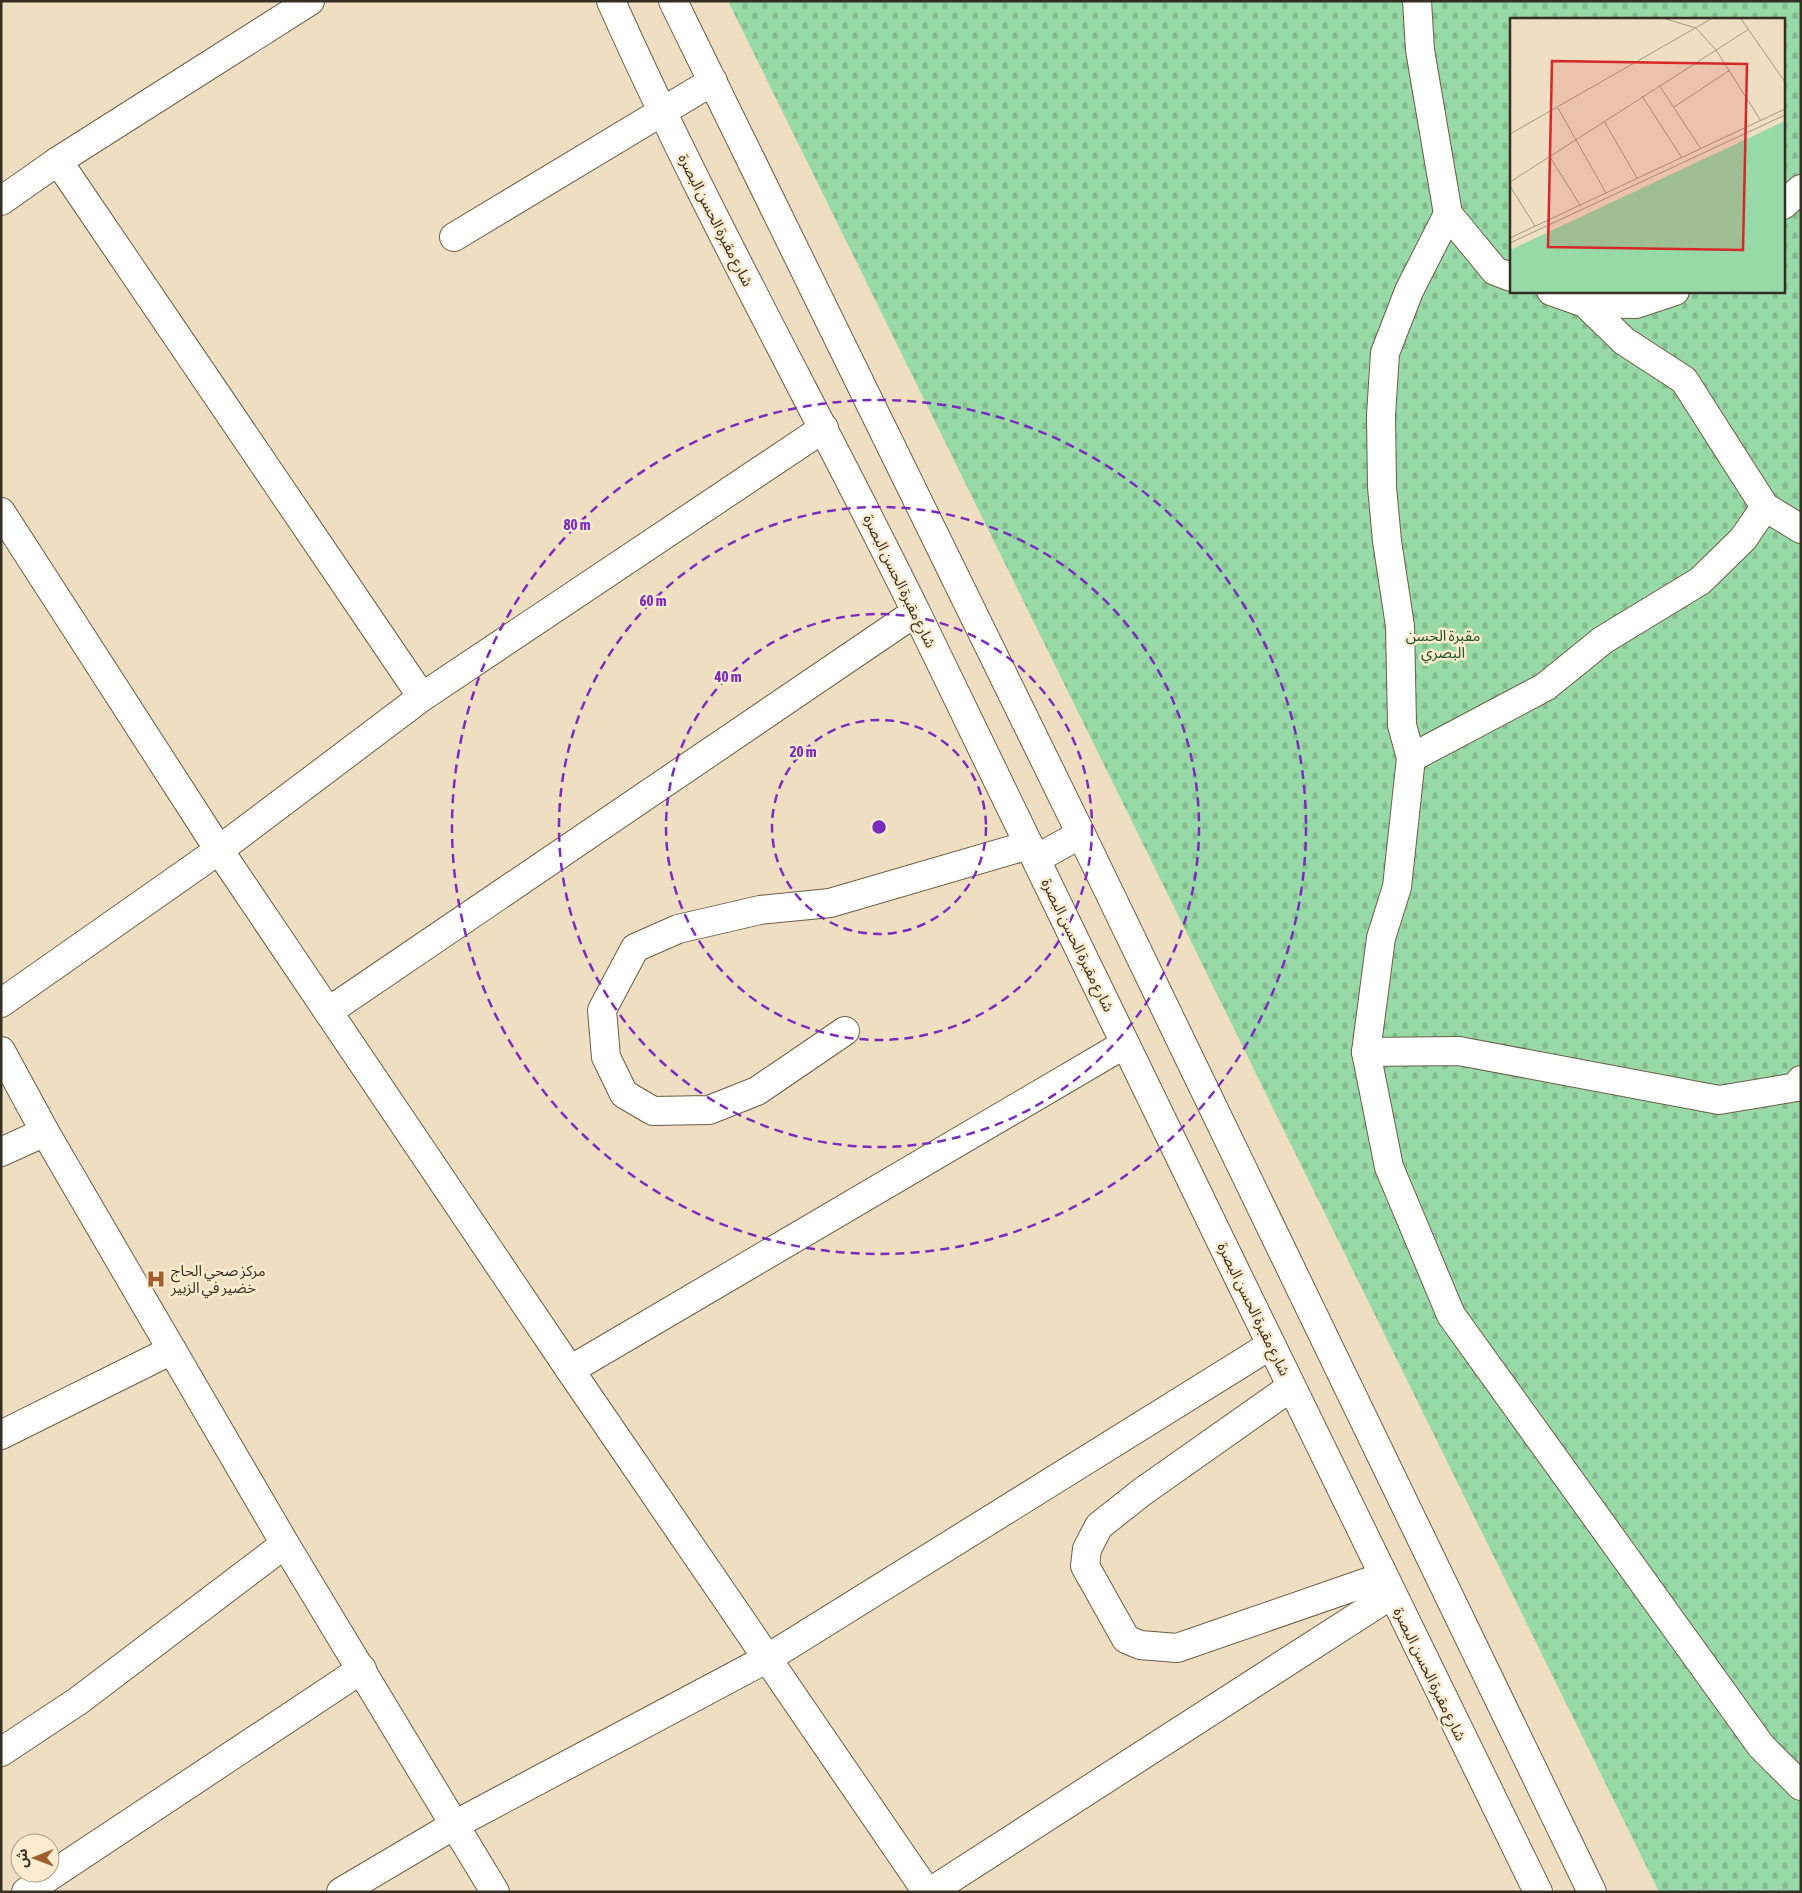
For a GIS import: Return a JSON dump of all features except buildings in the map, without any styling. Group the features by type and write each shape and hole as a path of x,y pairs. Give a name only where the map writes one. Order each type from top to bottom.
{"street":[{"path":"1,201 58,160 310,1"},
{"name":"شارع مقبرة الحسن البصرة","path":"611,1 661,113 824,428 916,612 1387,1586 1538,1892"},
{"path":"674,1 1081,834 1592,1892"},
{"path":"1417,1 1420,50 1448,214 1495,271 1510,277"},
{"path":"454,237 713,81"},
{"path":"58,160 422,697"},
{"path":"1784,204 1801,189"},
{"path":"1448,214 1409,291 1385,353 1382,397 1382,487 1387,541 1400,626 1402,725 1411,758 1398,887 1381,938 1366,1052 1389,1167 1451,1315 1761,1746 1801,1786"},
{"path":"1554,292 1585,303 1636,304 1671,292"},
{"path":"1585,303 1624,341 1684,380 1765,506 1801,528"},
{"path":"1,1004 219,850 422,697 824,428"},
{"path":"1411,758 1545,687 1602,640 1700,581 1743,539 1765,506"},
{"path":"1,512 219,850 570,1370 929,1892 1387,1586"},
{"path":"329,1011 916,612"},
{"path":"845,1031 757,1091 710,1110 653,1111 624,1094 606,1057 602,1010 635,948 678,929 760,910 830,903 1033,852 1081,834"},
{"path":"570,1370 1125,1044"},
{"path":"1,1051 45,1132 285,1544 456,1824 495,1892"},
{"path":"1366,1052 1460,1051 1719,1100 1800,1085"},
{"path":"1,1152 45,1132"},
{"path":"341,1892 456,1824 768,1658 1271,1345"},
{"path":"1,1435 172,1350"},
{"path":"1292,1387 1142,1492 1099,1526 1087,1549 1085,1566 1126,1639 1140,1645 1177,1648 1387,1586"},
{"path":"1,1752 78,1701 285,1544"},
{"path":"26,1892 362,1669"}],"green space":[{"name":"مقبرة الحسن البصري","path":"728,1 1801,1 1801,1892 1659,1892"}],"place":[{"name":"مركز صحي الحاج خضير في الزبير","path":"156,1279"}]}
